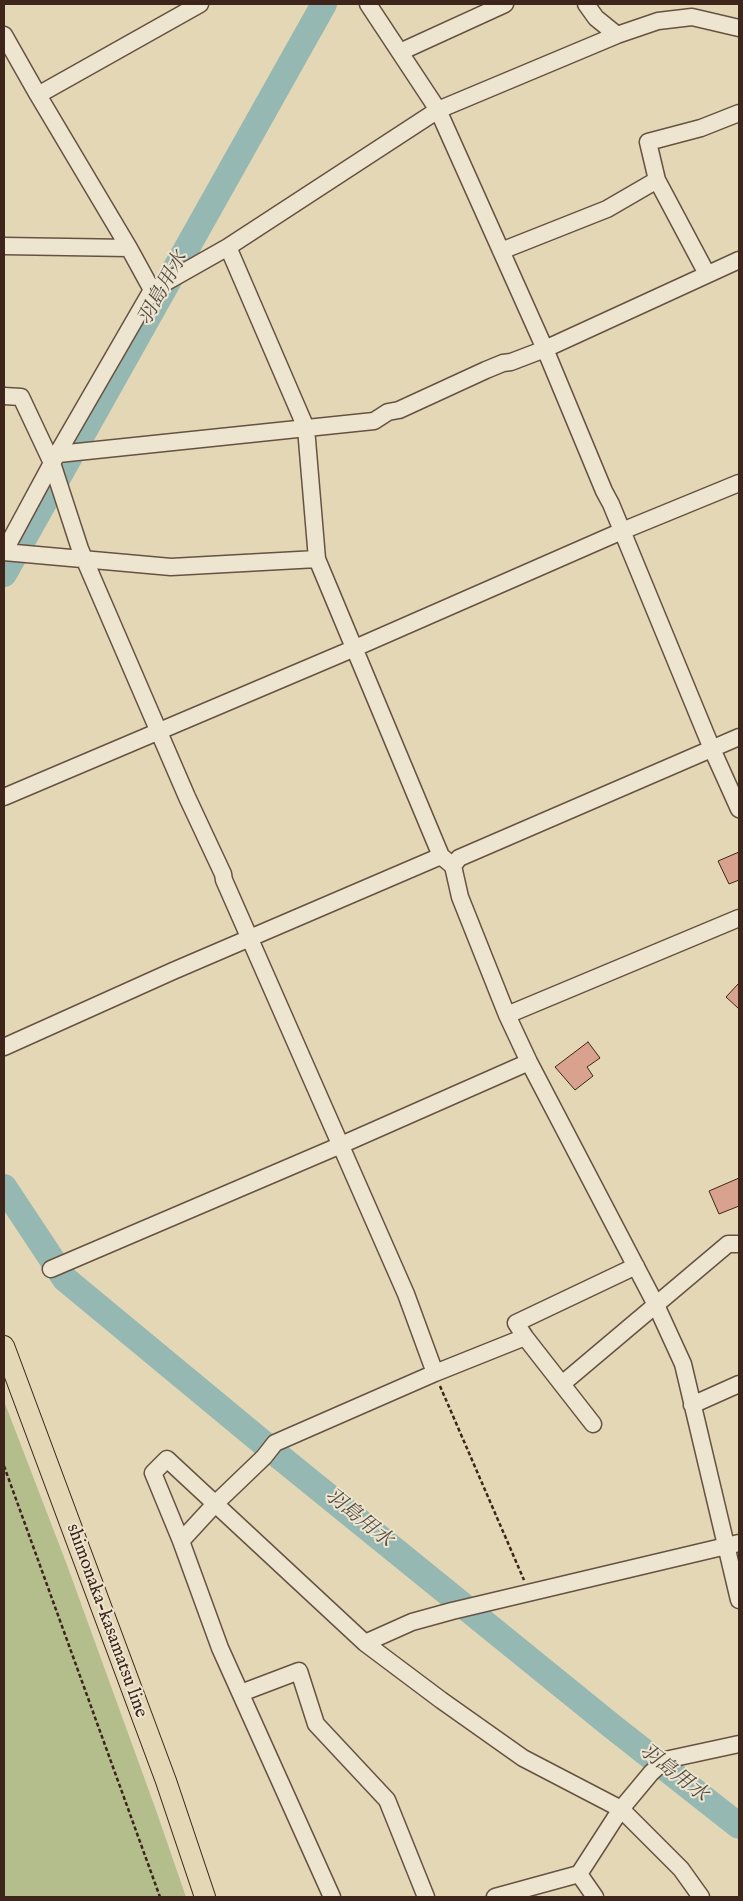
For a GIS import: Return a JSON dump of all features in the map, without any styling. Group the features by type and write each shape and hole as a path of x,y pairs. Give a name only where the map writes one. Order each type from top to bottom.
{"main road":[{"name":"shimonaka-kasamatsu line","path":"4,1346 166,1781 205,1897"}],"street":[{"path":"38,94 200,4"},
{"path":"368,4 438,110 545,349 739,809"},
{"path":"400,52 505,4"},
{"path":"586,4 596,18 617,35"},
{"path":"317,559 171,567 85,561 4,552 152,289 228,247 438,110 617,35 658,21 692,17 739,28"},
{"path":"4,35 152,289"},
{"path":"707,274 657,180 648,142 700,128 739,113"},
{"path":"500,250 607,210 657,180"},
{"path":"4,246 129,248"},
{"path":"228,247 306,428 317,559 447,861 507,1015 529,1062 656,1305 683,1364 692,1405 733,1544 739,1600"},
{"path":"55,459 78,451 374,421 388,412 399,410 486,370 545,349 739,260"},
{"path":"4,396 21,397 55,459 61,489 85,561 406,1294 435,1372"},
{"path":"4,797 355,648 622,531 739,483"},
{"path":"4,1047 250,938 459,858 739,737"},
{"path":"507,1015 739,918"},
{"path":"51,1269 529,1062"},
{"path":"562,1384 728,1244 739,1244"},
{"path":"593,1424 516,1323 636,1266"},
{"path":"181,1541 215,1504 264,1457 275,1443 435,1372 526,1337"},
{"path":"692,1405 739,1386"},
{"path":"332,1897 220,1648 181,1541 153,1473 168,1459 365,1642 441,1700 523,1758 621,1809 681,1869 701,1897"},
{"path":"365,1642 412,1622 452,1611 733,1544"},
{"path":"241,1693 299,1671 316,1724 387,1800 426,1897"},
{"path":"495,1897 520,1894 580,1874 621,1809 651,1773 665,1760 739,1744"},
{"path":"580,1874 596,1897"}],"path":[{"path":"435,1372 530,1593"},
{"path":"4,1466 160,1897"}],"green space":[{"path":"4,1401 67,1565 186,1897 4,1897"}],"building":[{"path":"739,852 739,880 729,884 718,861"},
{"path":"739,983 739,1009 726,997"},
{"path":"588,1042 600,1058 587,1067 593,1076 575,1090 555,1067"},
{"path":"739,1178 739,1206 719,1214 709,1191"}],"waterway":[{"name":"羽島用水","path":"4,574 324,4"},
{"name":"羽島用水","path":"4,1187 65,1279 280,1457 613,1727 739,1826"}]}
